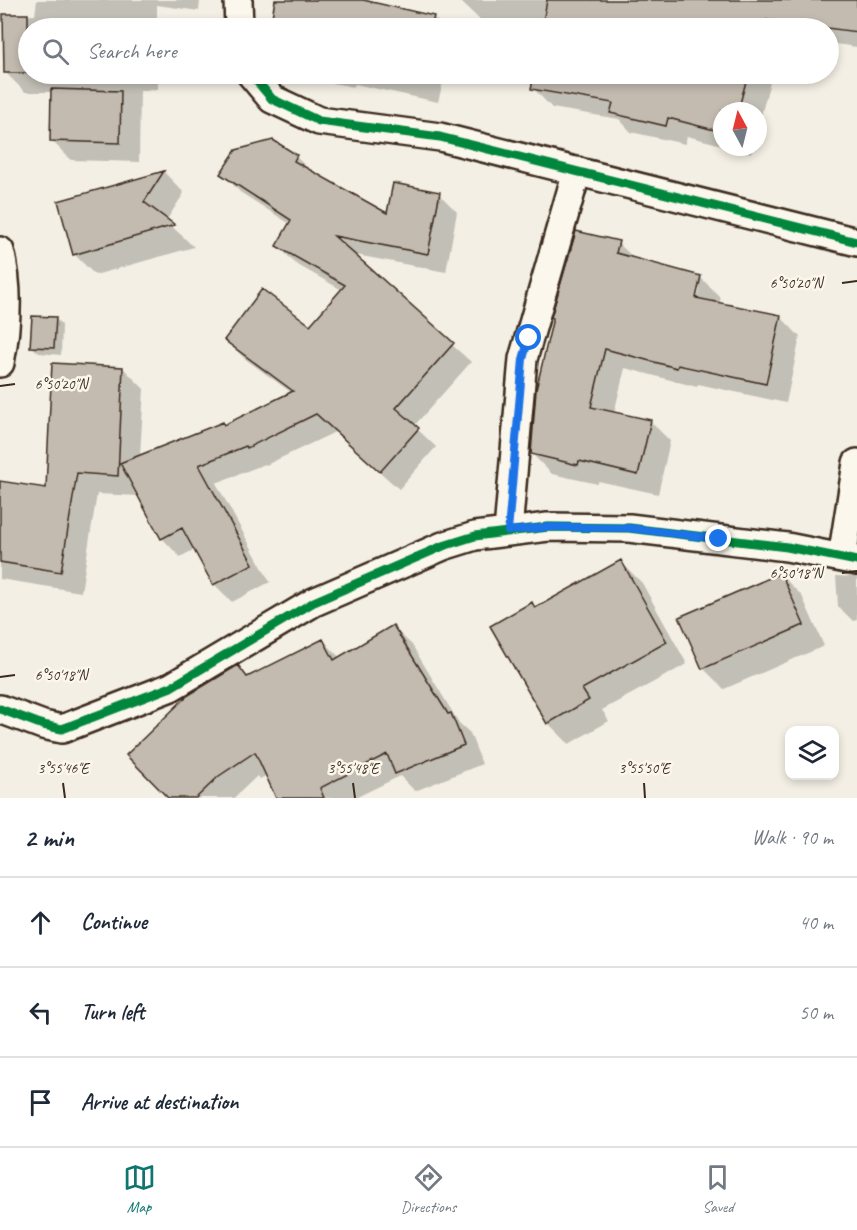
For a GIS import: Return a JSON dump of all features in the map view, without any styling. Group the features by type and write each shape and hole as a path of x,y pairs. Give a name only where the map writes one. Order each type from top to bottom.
{"street":[{"path":"238,0 238,18"},
{"path":"259,84 272,99 319,121 440,137 857,242"},
{"path":"508,531 523,359 577,171"},
{"path":"0,251 5,271 4,341 0,363"},
{"path":"0,709 43,725 62,729 171,687 314,602 443,546 475,536 548,527 629,528 787,547 850,560 857,463"}],"building":[{"path":"275,0 363,0 434,16 434,18 272,18"},
{"path":"547,0 857,0 857,32 839,30 839,18 544,18"},
{"path":"3,14 28,14 28,18 18,18 18,73 4,73"},
{"path":"532,84 745,84 740,102 713,102 713,130 668,118 666,126 610,113 613,103 531,89"},
{"path":"51,89 121,91 120,143 50,141"},
{"path":"273,140 297,155 294,161 387,213 393,183 440,192 428,254 334,236 454,343 396,408 419,428 380,472 316,414 247,448 246,446 199,465 253,564 213,585 182,528 161,539 120,463 223,422 224,425 293,391 224,340 262,289 310,325 345,285 276,246 291,220 220,174 236,150"},
{"path":"164,171 144,202 175,225 73,255 58,201"},
{"path":"576,231 619,241 616,253 701,276 696,298 781,315 766,384 678,365 677,368 605,349 591,407 651,420 638,475 579,461 578,465 531,454 536,390 553,318 551,317"},
{"path":"32,316 56,317 54,348 30,347"},
{"path":"52,363 123,367 118,476 77,473 61,572 0,562 0,481 46,488"},
{"path":"621,560 667,642 582,689 589,700 547,724 490,626 532,602 535,608"},
{"path":"781,573 804,625 702,669 679,617"},
{"path":"393,625 448,714 451,713 464,745 395,774 387,754 320,788 324,798 276,798 255,752 219,776 196,798 168,798 126,755 187,696 238,665 247,677 323,639 334,660"}],"cycle path":[{"path":"259,84 272,99 319,121 440,137 857,242"},
{"path":"0,709 43,725 62,729 171,687 314,602 443,546 475,536 548,527 629,528 787,547 857,561"}],"route":[{"path":"529,338 523,359 508,531 548,527 629,528 719,539"}]}
